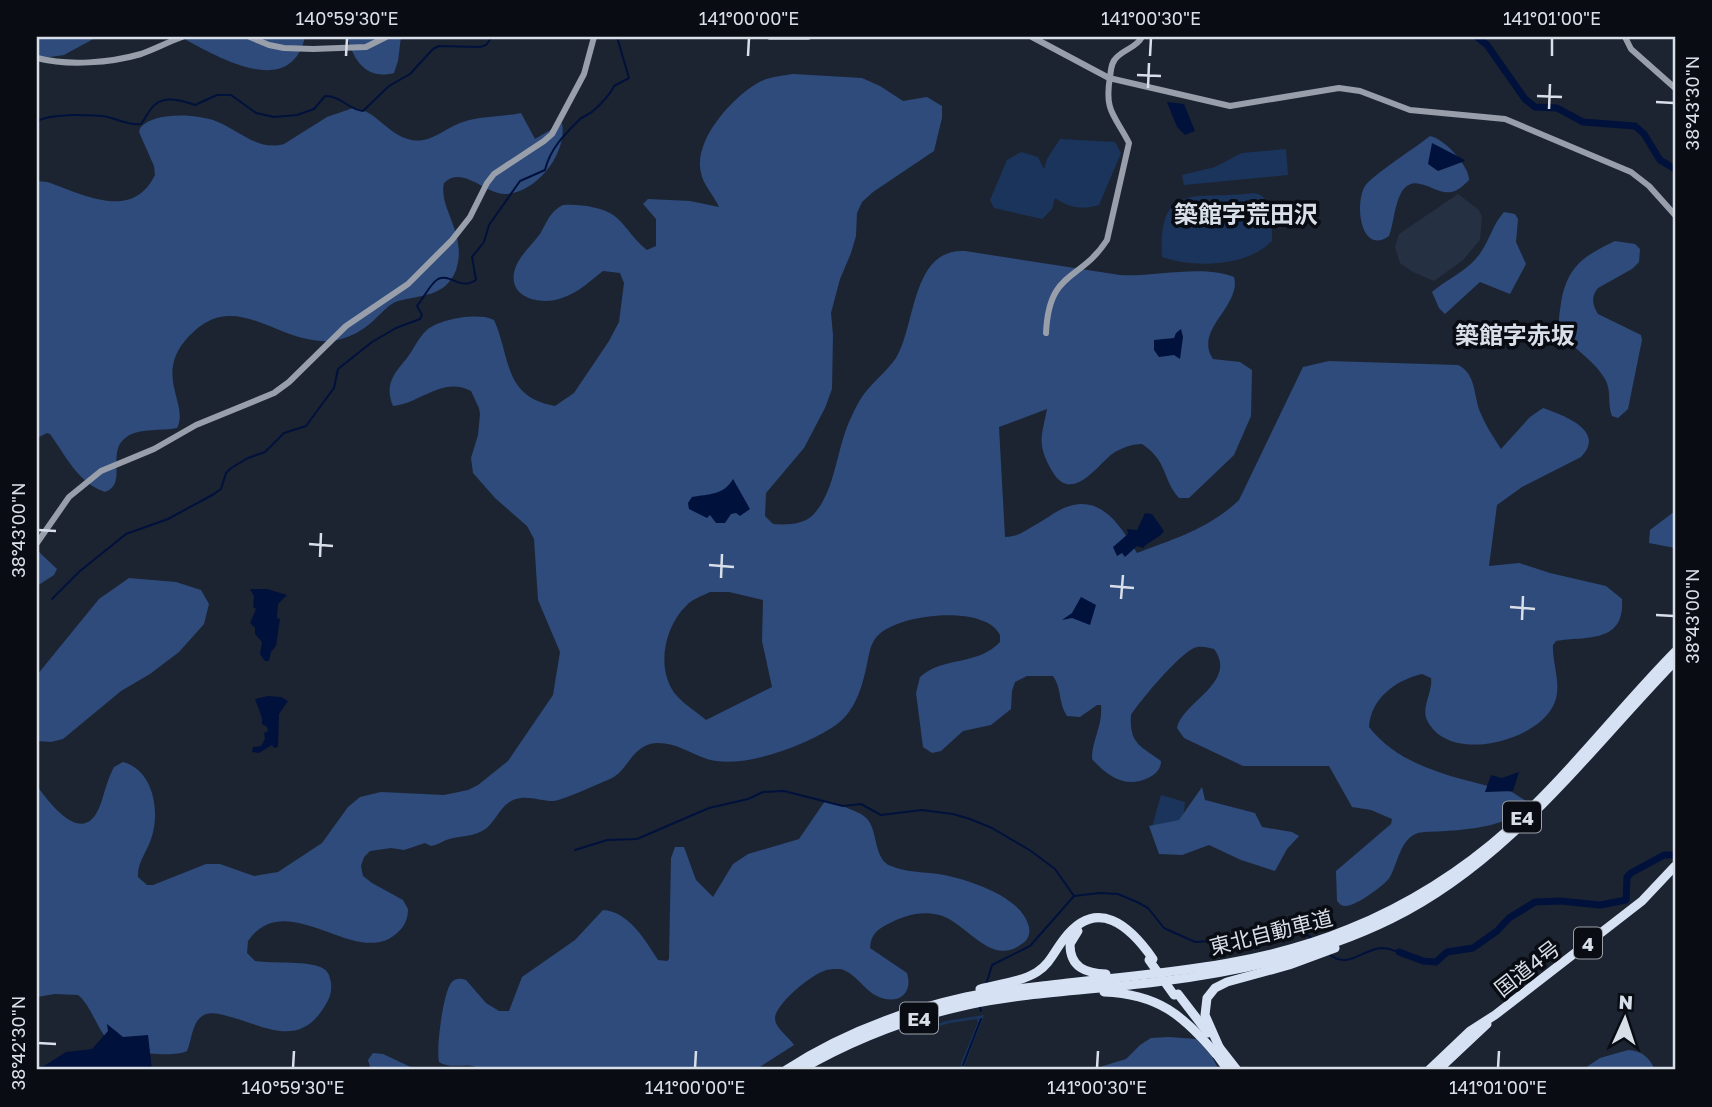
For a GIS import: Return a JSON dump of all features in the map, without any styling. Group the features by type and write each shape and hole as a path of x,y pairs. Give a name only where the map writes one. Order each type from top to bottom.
{"highway":[{"name":"東北自動車道","path":"800,1070 856,1041 907,1021 971,1004 1211,974 1257,965 1336,941 1416,897 1494,842 1545,794 1675,652"},
{"name":"E4","path":"1336,941 1371,932 1475,866 1531,817 1675,661"},
{"name":"国道4号","path":"1427,1070 1470,1031 1495,1015 1642,901 1675,866"},
{"path":"906,1014 961,994 1039,971 1074,928 1095,918 1117,921 1128,928 1218,1052"},
{"path":"1130,976 1094,973 1079,967 1070,951 1074,934 1091,923 1112,924 1129,934 1151,959"},
{"path":"1218,1052 1205,1015 1207,998 1215,988 1227,982 1289,965 1316,948 1336,941"},
{"name":"東北自動車道","path":"786,1070 829,1045 937,1004 992,992 1242,961 1316,948"},
{"path":"1047,994 1114,992 1146,998 1171,1009 1237,1069"},
{"name":"国道4号","path":"1439,1070 1495,1015"}],"street":[{"path":"37,58 81,62 113,59 141,54 182,37"},
{"path":"250,37 284,48 324,49 366,47 386,37"},
{"path":"37,543 69,497 88,480 101,471 153,449 196,425 274,393 346,326 408,284 452,240 470,217 494,174 552,134 584,74 594,37"},
{"path":"770,37 808,37"},
{"path":"1032,37 1109,78 1230,106 1339,88 1360,91 1410,110 1496,117 1631,172 1649,186 1675,215"},
{"path":"1046,333 1051,299 1061,283 1101,249 1109,232 1129,143 1109,107 1109,78 1112,63 1142,37"},
{"path":"1625,37 1631,49 1675,88"}],"shaded area":[{"path":"37,37 97,37 64,55 37,59"},
{"path":"181,37 305,37 297,56 284,67 268,70 232,62"},
{"path":"347,37 401,37 394,73 376,74 363,67 353,54"},
{"path":"793,74 862,78 903,101 927,97 942,106 942,118 934,151 873,192 862,202 857,213 856,236 831,313 832,389 804,448 766,493 765,516 773,524 794,524 809,518 820,506 831,483 849,422 856,408 864,394 896,358 925,275 934,262 947,253 965,251 1120,275 1208,271 1234,277 1235,288 1213,328 1208,348 1213,359 1240,362 1252,370 1251,416 1234,455 1189,498 1179,498 1161,464 1142,444 1119,450 1083,480 1067,484 1059,480 1052,471 1042,446 1047,409 999,427 1005,537 1021,533 1060,510 1077,504 1099,508 1108,515 1117,523 1137,553 1204,525 1239,500 1303,367 1329,361 1458,365 1472,380 1478,407 1501,449 1530,417 1543,408 1570,419 1585,431 1589,439 1588,447 1581,457 1522,487 1497,505 1489,566 1519,563 1606,586 1622,599 1617,624 1602,635 1556,641 1553,653 1557,693 1552,708 1542,720 1510,738 1471,745 1438,734 1426,715 1431,678 1422,674 1403,681 1386,692 1374,707 1369,727 1383,742 1416,763 1454,777 1512,792 1526,801 1522,809 1515,816 1492,825 1421,832 1412,836 1403,846 1387,881 1363,899 1343,906 1337,901 1336,871 1391,824 1392,819 1371,810 1352,807 1329,766 1243,766 1184,738 1177,728 1181,719 1206,692 1219,672 1220,661 1214,649 1197,647 1190,650 1152,688 1131,715 1134,738 1142,748 1161,761 1158,771 1153,775 1132,782 1117,779 1092,759 1101,705 1080,717 1067,716 1053,676 1027,676 1015,682 1011,709 991,725 963,731 941,751 932,753 923,747 916,693 920,677 939,666 991,650 1000,642 1000,635 991,625 976,619 958,616 918,618 884,630 875,639 860,691 847,715 833,727 806,742 754,759 721,762 670,744 648,745 641,748 618,774 582,791 553,801 525,798 510,802 487,828 478,833 431,846 425,843 404,850 391,848 370,851 361,866 363,876 403,900 408,909 406,922 398,932 382,942 363,942 302,924 282,921 264,926 248,941 247,953 255,961 311,964 327,972 331,986 329,999 316,1018 305,1027 294,1031 281,1031 209,1013 198,1020 187,1051 171,1054 149,1053 127,1050 112,1044 78,995 55,994 37,997 37,786 68,819 86,823 94,817 101,803 114,767 123,762 133,766 147,782 154,803 152,836 139,866 138,877 147,885 153,885 206,864 220,864 254,876 278,872 322,843 348,807 360,797 381,792 444,795 468,790 508,761 553,695 560,652 538,600 534,539 527,526 495,498 473,473 471,458 478,435 480,414 471,391 450,387 393,406 390,385 394,374 426,331 449,320 479,317 494,320 511,374 526,394 555,406 574,393 619,322 624,283 620,273 603,271 568,296 554,300 536,300 520,293 516,287 515,269 519,260 552,214 563,205 592,207 612,214 647,250 656,246 656,219 643,204 648,199 690,201 719,207 701,173 700,161 708,135 726,110 746,91 764,80","holes":["710,592 729,592 763,600 762,641 772,687 706,720 680,699 670,686 664,662 665,650 672,625 688,604"]},
{"path":"1167,102 1184,104 1195,131 1185,135 1177,127"},
{"path":"353,108 375,117 400,136 416,141 430,138 470,120 521,113 535,139 562,123 563,135 555,159 547,170 528,187 517,192 497,193 459,177 444,183 445,202 456,233 459,257 452,279 439,290 395,302 362,330 331,341 310,340 237,316 220,317 202,325 184,342 173,367 180,419 177,428 145,431 128,436 121,442 118,450 112,488 105,492 87,482 73,468 50,434 37,438 37,181 106,201 133,198 145,189 155,175 154,166 139,132 140,128 154,119 184,116 213,120 256,142 274,146 284,144 327,117"},
{"path":"1430,136 1442,142 1455,154 1465,168 1469,180 1451,192 1418,183 1406,186 1399,198 1389,236 1379,240 1372,239 1366,234 1360,215 1365,186"},
{"path":"1060,139 1115,142 1121,153 1099,205 1076,207 1055,198 1052,209 1042,219 994,208 990,200 1007,160 1021,152 1038,157 1044,169"},
{"path":"1432,143 1465,161 1438,171 1428,164"},
{"path":"1286,149 1288,175 1184,185 1182,175 1215,167 1242,153"},
{"path":"1253,193 1265,199 1272,218 1272,241 1261,250 1220,263 1190,263 1162,257 1162,232 1167,215 1174,205 1199,196"},
{"path":"1458,194 1479,210 1482,217 1480,240 1463,260 1434,281 1400,263 1395,247 1399,234"},
{"path":"1504,212 1515,214 1518,219 1516,242 1526,264 1510,294 1480,282 1445,314 1439,308 1432,292 1476,258"},
{"path":"1615,241 1635,244 1640,249 1639,262 1632,269 1598,288 1593,297 1594,304 1598,314 1641,335 1642,340 1628,409 1618,418 1612,416 1605,379 1565,337 1559,320 1564,291 1572,272 1585,258"},
{"path":"1181,329 1183,337 1180,359 1174,355 1159,357 1154,350 1154,340 1174,338"},
{"path":"733,479 750,509 740,516 731,514 725,523 716,523 710,515 707,518 689,509 688,503 692,497 721,491"},
{"path":"1675,511 1675,548 1649,543 1650,530"},
{"path":"1145,513 1152,514 1164,531 1143,548 1137,546 1125,557 1122,553 1117,556 1113,547 1128,534 1127,529 1137,530"},
{"path":"37,550 57,569 54,575 37,586"},
{"path":"129,578 176,582 201,590 209,604 204,624 179,652 121,691 63,739 37,741 37,675 99,599"},
{"path":"250,589 267,589 287,595 278,604 277,618 280,619 276,646 269,661 265,661 260,654 262,642 250,623 256,609 253,607 254,596"},
{"path":"1081,597 1096,605 1090,625 1072,618 1062,620 1072,613"},
{"path":"281,697 288,701 279,714 278,747 274,748 272,745 259,753 252,752 253,747 261,746 265,739 264,733 268,731 262,724 255,699"},
{"path":"1519,772 1513,791 1485,792 1491,775 1502,778"},
{"path":"1202,787 1205,800 1255,813 1262,827 1292,832 1299,836 1287,849 1275,871 1241,860 1209,845 1182,855 1159,854 1149,826 1179,820"},
{"path":"1161,795 1185,802 1182,830 1152,827"},
{"path":"825,801 858,812 866,818 882,858 891,866 962,880 1003,897 1023,914 1029,929 1027,939 1011,950 1000,951 939,915 919,914 894,921 875,933 870,948 907,973 908,988 905,993 896,999 882,998 845,970 830,969 818,974 794,991 776,1013 778,1026 794,1045 755,1070 481,1070 439,1062 438,1045 443,1009 448,989 454,980 466,980 486,1003 499,1011 509,1011 522,977 575,940 603,910 628,921 658,960 667,961 671,858 675,847 684,847 696,880 713,897 733,864 748,854 799,839"},
{"path":"984,1015 964,1067 961,1067 961,1063 977,1019 950,1023 902,1037 946,1021"},
{"path":"107,1024 123,1037 148,1035 152,1070 37,1070 37,1067 44,1066 66,1052 92,1049 108,1031"},
{"path":"1151,1038 1196,1039 1211,1055 1219,1070 1090,1070 1126,1059"},
{"path":"1628,1050 1644,1056 1655,1070 1582,1070 1600,1058"},
{"path":"373,1053 383,1054 417,1070 371,1070 368,1060"}],"waterway":[{"path":"37,121 43,118 87,115 141,124 160,101 178,100 195,105 217,95 231,95 256,113 274,117 297,115 314,109 325,96 336,98 363,111 389,86 410,74 433,49 439,46 480,47 486,45 492,37"},
{"path":"52,599 80,571 126,534 168,519 214,494 221,489 226,473 231,468 265,452 284,433 306,426 334,388 338,369 372,342 396,328 420,319 422,315 417,306 438,279 447,278 465,284 476,280 472,257 484,242 489,225 520,181 545,170 554,149 568,131 599,105 614,86 629,78 617,37"},
{"path":"1477,37 1487,45 1525,99 1535,107 1557,108 1583,122 1635,126 1644,134 1660,160 1675,169"},
{"path":"575,850 607,840 637,839 709,808 748,799 763,792 784,791 843,806 861,804 881,815 922,810 970,819 992,828 1031,851 1055,869 1074,896"},
{"path":"1399,952 1423,961 1436,962 1447,952 1473,948 1497,931 1509,918 1535,902 1560,901 1600,905 1626,900 1627,877 1631,873 1664,855 1675,855"},
{"path":"986,985 992,965 1030,946 1074,896 1118,894 1148,908 1164,928 1195,942 1286,927 1301,929 1312,939"},
{"path":"1329,954 1342,960 1382,948 1399,952"},
{"path":"980,1007 981,1011"},
{"path":"963,1065 981,1019"}],"district":[{"name":"築館字荒田沢","path":"1246,213"},
{"name":"築館字赤坂","path":"1515,334"}]}
